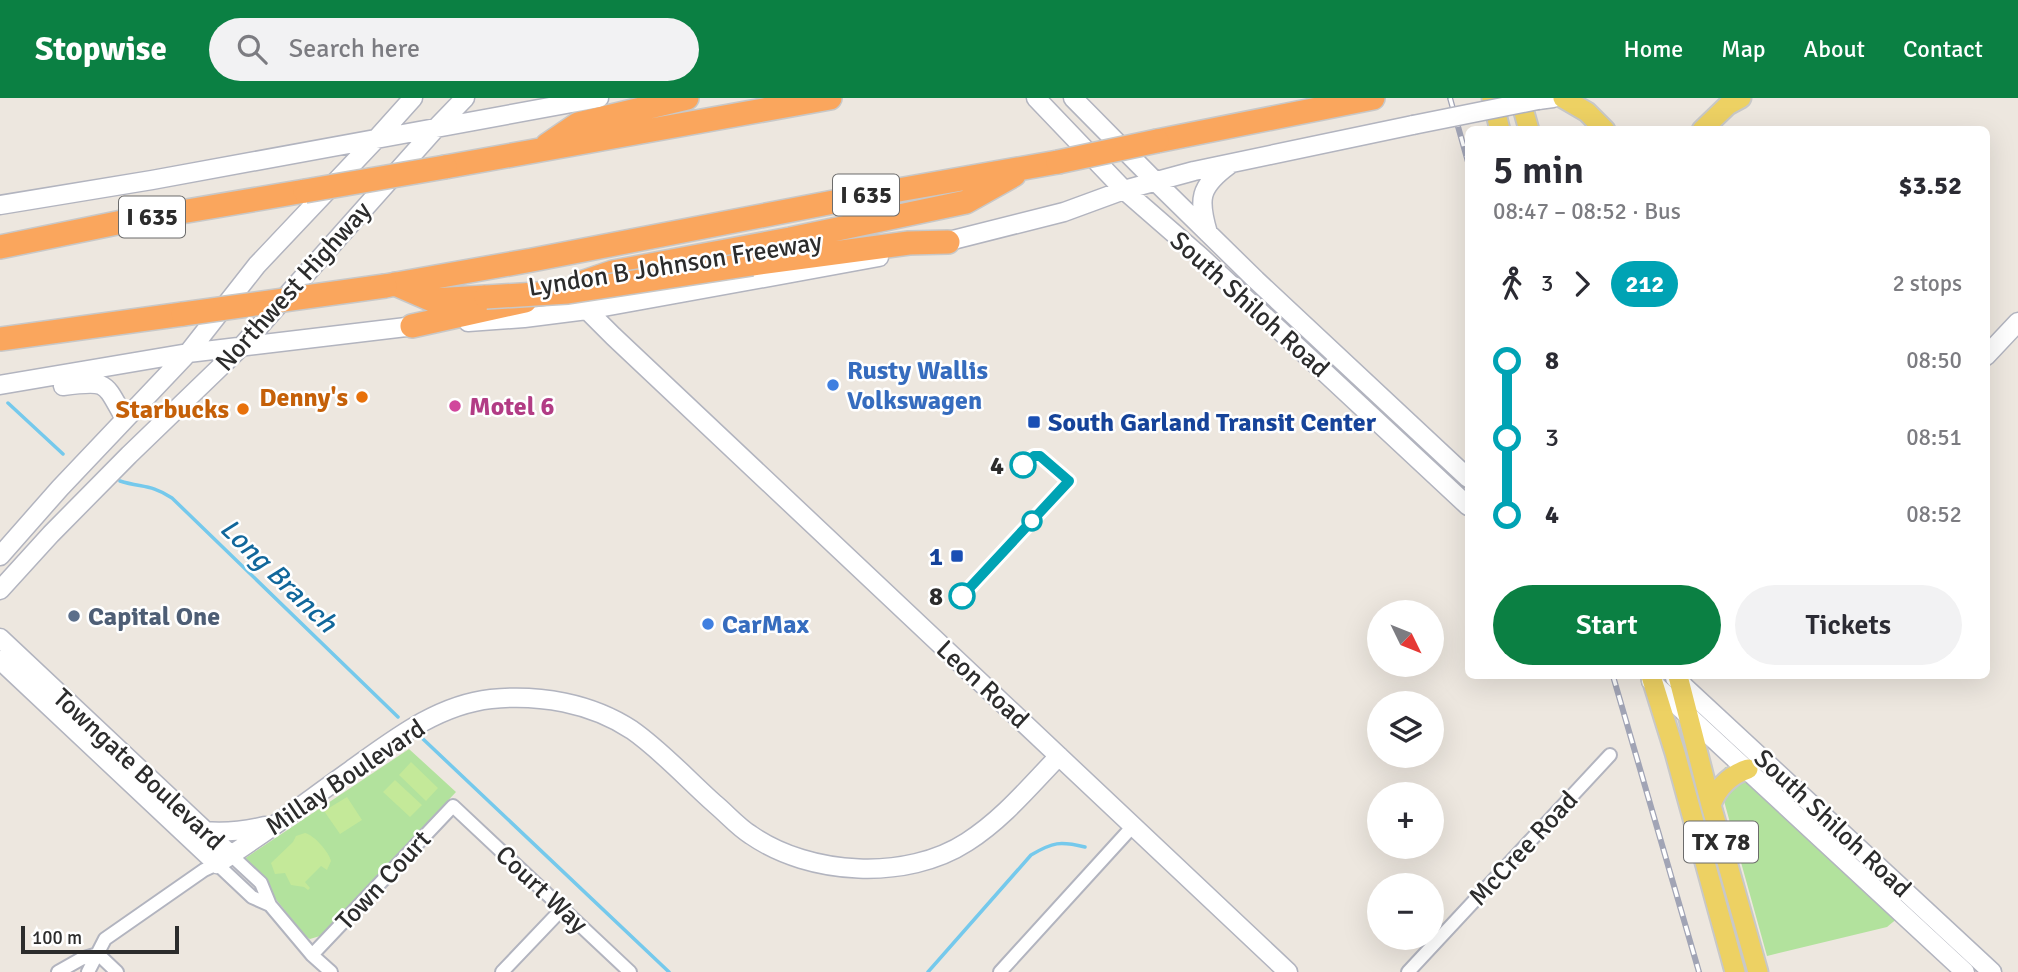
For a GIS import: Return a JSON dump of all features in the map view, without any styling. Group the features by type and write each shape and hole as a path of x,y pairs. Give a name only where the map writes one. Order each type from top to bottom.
{"highway":[{"path":"539,150 578,124 687,98"},
{"name":"I 635","path":"0,247 122,222 830,98"},
{"name":"Lyndon B Johnson Freeway","path":"0,339 390,285 558,256 870,195 1058,162 1373,98"},
{"path":"412,326 546,296 613,272 965,202 1031,166"},
{"path":"390,285 432,300 568,292 909,243 948,242"}],"main road":[{"name":"Northwest Highway","path":"0,590 129,455 241,347 465,98"},
{"path":"0,205 152,180 599,98"},
{"name":"South Shiloh Road","path":"1036,98 1124,190 1243,295 1465,503"},
{"name":"South Shiloh Road","path":"1073,98 1256,281 1465,475"},
{"path":"1492,98 1499,126"},
{"path":"1563,98 1587,112 1601,126"},
{"path":"1706,126 1728,105 1741,98"},
{"path":"1530,126 1537,99"},
{"name":"Lyndon B Johnson Freeway","path":"3,385 188,353 412,326 524,318 587,310 689,290 804,272 948,242 1065,212 1124,190 1194,171 1537,99"},
{"name":"Northwest Highway","path":"0,556 60,488 188,353 257,265 411,100"},
{"path":"340,145 365,135 411,100"},
{"path":"1208,233 1202,210 1203,197 1215,175 1231,163"},
{"path":"1243,295 1256,281"},
{"name":"Leon Road","path":"587,310 622,346 1288,972"},
{"path":"1990,352 2018,322"},
{"path":"3,385 28,392 87,383 101,384 113,395 125,419"},
{"path":"1345,390 1354,388 1382,410 1396,411"},
{"path":"60,488 81,505"},
{"name":"Towngate Boulevard","path":"0,638 102,745 224,860"},
{"name":"Towngate Boulevard","path":"0,660 204,831 224,860"},
{"name":"South Shiloh Road","path":"1667,683 1714,712 1992,972"},
{"name":"TX 78","path":"1667,683 1686,712 1758,972"},
{"name":"TX 78","path":"1667,683 1735,972"},
{"name":"Millay Boulevard","path":"224,860 408,730 449,710 488,699 552,699 608,717 633,731 751,836 805,859 852,869 886,869 912,864 965,844 1002,815 1059,756"},
{"name":"South Shiloh Road","path":"1686,712 1965,972"},
{"path":"1710,804 1727,780 1748,769"},
{"path":"204,831 246,831 275,824"}],"street":[{"name":"McCree Road","path":"1408,972 1610,755"},
{"name":"Court Way","path":"453,806 631,972"},
{"name":"Town Court","path":"312,955 453,806"},
{"path":"1000,972 1133,826"},
{"name":"Towngate Boulevard","path":"224,860 252,897 270,905 312,955 331,972"},
{"path":"88,972 106,939 204,870 224,860"},
{"path":"502,972 562,909"},
{"path":"58,972 81,959 98,954"},
{"path":"98,954 117,972"}],"green space":[{"path":"409,749 456,792 320,936 310,939 244,859"},
{"path":"411,762 438,788 426,801 399,775"},
{"path":"1725,767 1744,772 1899,917 1887,927 1767,956 1719,783"},
{"path":"395,780 422,805 410,817 383,792"},
{"path":"347,797 362,820 340,834 324,811"},
{"path":"305,833 321,844 331,861 327,870 321,866 305,882 310,888 308,890 291,885 285,873 275,874 271,863 296,836"}],"waterway":[{"name":"Long Branch","path":"8,403 63,454"},
{"name":"Long Branch","path":"120,481 152,488 172,498 398,717"},
{"name":"Long Branch","path":"423,739 669,972"},
{"name":"Long Branch","path":"928,972 1031,855 1057,844 1085,847"}],"railway":[{"path":"1450,98 1465,151"},
{"path":"1614,679 1699,972"}],"bus line":[{"name":"212","path":"962,596 1069,481 1040,456 1034,456 1023,465"}],"place":[{"name":"Rusty Wallis Volkswagen","path":"833,385"},
{"name":"Denny's","path":"362,397"},
{"name":"Motel 6","path":"455,406"},
{"name":"Starbucks","path":"243,409"},
{"name":"South Garland Transit Center","path":"1034,422"},
{"name":"4","path":"1023,465"},
{"name":"1","path":"957,556"},
{"name":"8","path":"962,596"},
{"name":"Capital One","path":"74,616"},
{"name":"CarMax","path":"708,624"}]}
